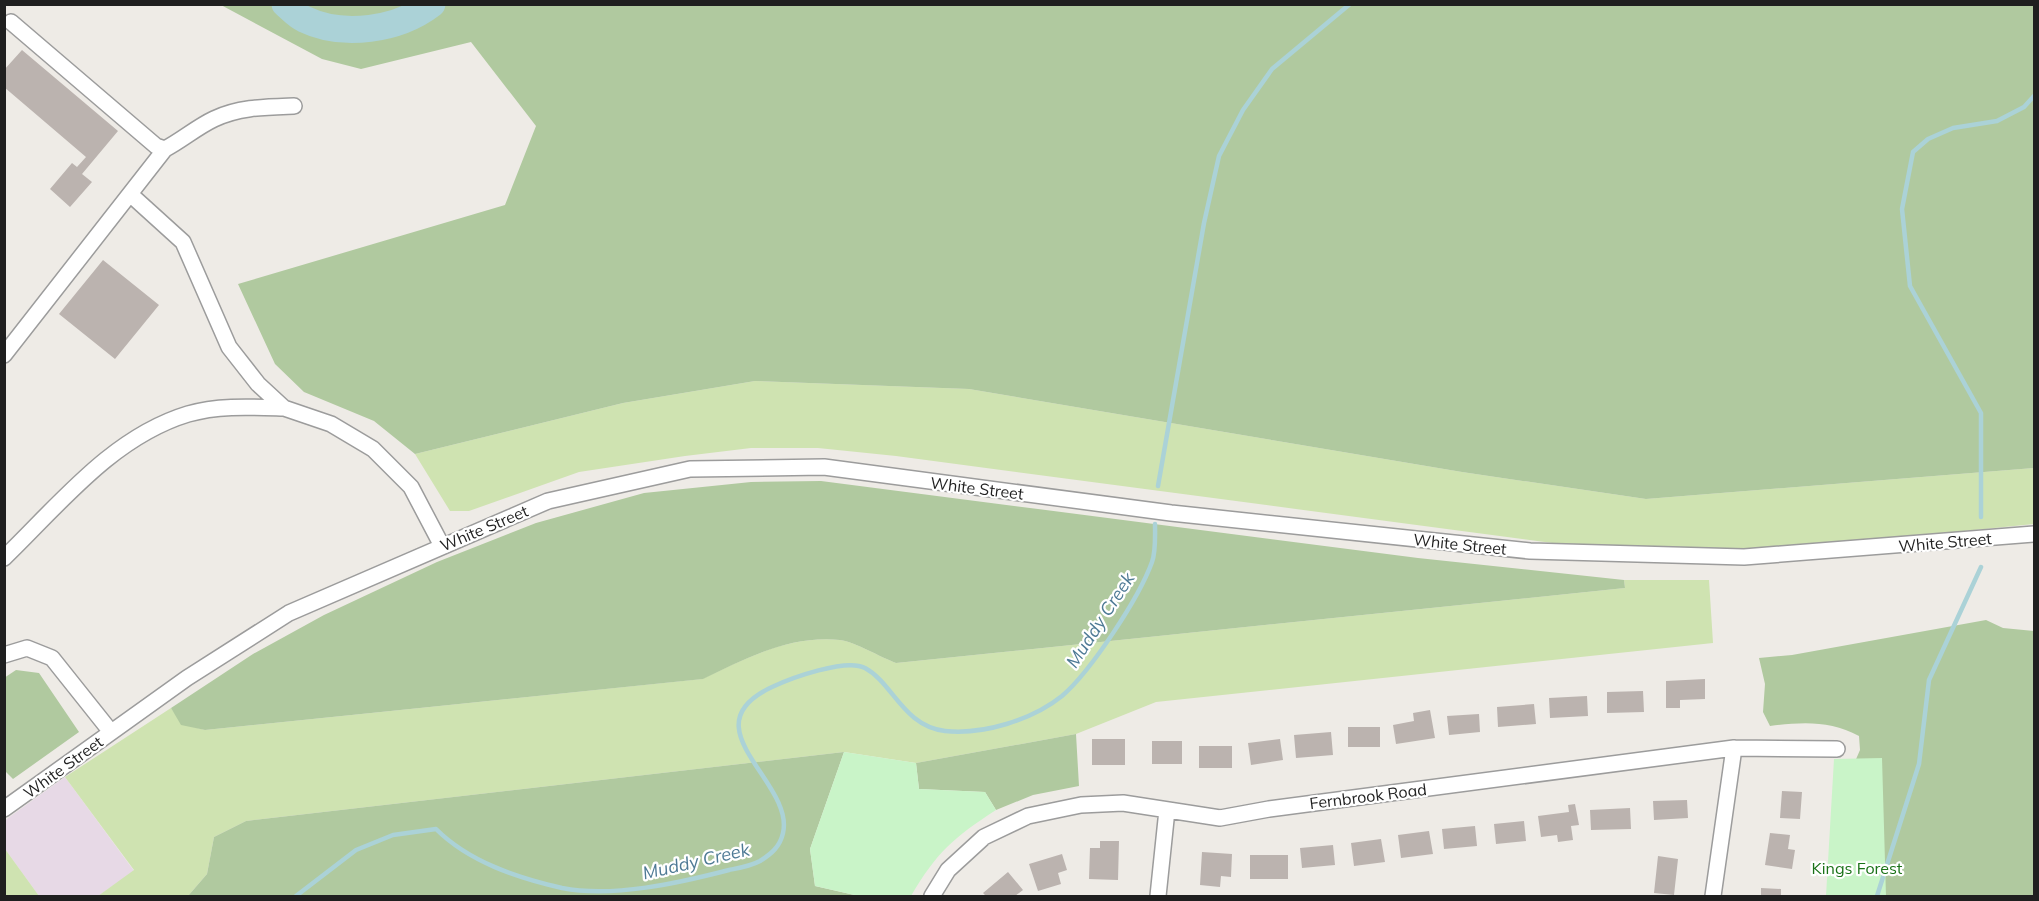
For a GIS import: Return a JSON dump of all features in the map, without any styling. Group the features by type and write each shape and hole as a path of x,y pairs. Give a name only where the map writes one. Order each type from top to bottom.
{"street":[{"path":"11,22 156,146 165,148"},
{"path":"4,355 165,148 213,119 230,112 262,107 294,106"},
{"path":"130,194 183,242 229,347 258,384 284,408"},
{"path":"4,558 109,456 163,423 212,409 284,408 331,424 373,449 411,487 442,546"},
{"name":"White Street","path":"4,809 187,678 289,614 548,501 690,469 752,466 824,467 1171,513 1530,551 1634,556 1744,557 2034,534"},
{"path":"4,655 27,648 52,658 111,732"},
{"path":"1713,897 1734,748"},
{"name":"Fernbrook Road","path":"932,897 948,870 984,837 1028,816 1092,805 1124,803 1220,818 1269,809 1734,748 1837,749"},
{"path":"1158,897 1167,810"}],"shaded area":[{"path":"65,777 134,871 98,896 39,896 5,849 4,821"}],"green space":[{"path":"221,5 2034,5 2034,468 1646,499 1462,472 969,389 755,381 623,403 415,454 374,421 304,392 275,364 238,284 505,205 536,126 471,42 361,69 322,59"},
{"path":"755,381 969,389 1462,472 1646,499 2034,468 2034,524 1775,550 1621,549 1560,544 896,456 818,448 751,448 579,472 469,511 450,511 415,454 623,403"},
{"path":"821,481 1418,558 1624,580 1625,588 896,663 846,641 822,639 769,650 703,679 205,730 181,725 171,708 253,654 324,615 437,562 536,523 644,493 751,482"},
{"path":"1624,580 1709,580 1713,643 1156,702 1076,734 916,763 844,752 246,821 214,837 207,874 188,896 98,896 134,870 65,777 171,708 182,724 205,730 702,679 769,650 822,639 846,641 896,663 1625,588"},
{"path":"1986,620 2003,628 2034,631 2034,896 1865,896 1850,773 1860,750 1859,736 1826,725 1770,726 1763,712 1765,684 1759,658 1792,655"},
{"path":"16,670 39,673 79,732 13,779 5,771 4,678"},
{"path":"1076,734 1079,786 1033,795 996,810 985,792 919,789 916,763"},
{"path":"844,752 810,849 815,886 859,896 188,896 207,874 214,837 246,821"},
{"path":"844,752 916,763 919,789 985,792 996,810 947,847 929,868 911,896 859,896 815,886 810,849"},
{"name":"Kings Forest","path":"1882,758 1886,896 1826,896 1834,759"},
{"path":"5,849 39,896 5,896"}],"building":[{"path":"22,50 118,131 82,174 92,182 70,207 50,189 72,163 77,167 86,157 4,87 4,70"},
{"path":"103,260 159,305 115,359 59,314"},
{"path":"1705,679 1705,699 1680,700 1680,708 1666,708 1666,681"},
{"path":"1643,691 1644,712 1607,713 1607,692"},
{"path":"1587,696 1588,716 1550,718 1549,698"},
{"path":"1534,704 1536,724 1498,727 1497,707"},
{"path":"1430,710 1435,738 1396,744 1393,725 1414,721 1413,713"},
{"path":"1479,714 1480,732 1449,735 1447,716"},
{"path":"1348,727 1380,727 1380,747 1348,747"},
{"path":"1331,732 1333,755 1296,758 1294,735"},
{"path":"1092,739 1125,739 1125,765 1092,765"},
{"path":"1280,739 1283,760 1251,765 1248,743"},
{"path":"1152,741 1182,741 1182,764 1152,764"},
{"path":"1199,746 1232,746 1232,768 1199,768"},
{"path":"1782,791 1802,792 1800,819 1780,818"},
{"path":"1687,800 1688,818 1654,820 1653,801"},
{"path":"1575,804 1579,825 1571,826 1573,840 1558,842 1557,835 1541,837 1538,816 1569,812 1568,805"},
{"path":"1630,808 1631,829 1591,830 1590,810"},
{"path":"1524,821 1526,841 1496,844 1494,824"},
{"path":"1475,826 1477,846 1444,849 1442,829"},
{"path":"1429,831 1433,854 1401,858 1398,835"},
{"path":"1770,833 1790,835 1788,849 1795,850 1792,869 1765,865"},
{"path":"1381,839 1385,862 1354,866 1351,843"},
{"path":"1100,841 1119,841 1118,880 1089,879 1090,848 1100,848"},
{"path":"1333,845 1335,865 1302,868 1300,848"},
{"path":"1202,852 1232,854 1231,877 1221,876 1220,887 1200,885"},
{"path":"1062,854 1067,870 1058,873 1061,884 1038,891 1029,864"},
{"path":"1250,855 1288,855 1288,879 1250,879"},
{"path":"1658,856 1678,859 1674,895 1654,893"},
{"path":"1008,872 1023,890 1015,896 986,896 983,893"},
{"path":"1761,888 1781,889 1781,896 1761,896"}],"waterway":[{"path":"285,4 301,18 319,25 353,29 387,25 403,20 432,4"},
{"name":"Muddy Creek","path":"1158,486 1204,223 1219,156 1243,110 1272,69 1350,4"},
{"path":"1981,517 1981,413 1910,286 1902,209 1913,152 1928,139 1953,128 1997,121 2024,107 2034,96"},
{"name":"Muddy Creek","path":"296,896 356,850 393,835 436,829 463,851 511,874 545,884 582,891 646,888 756,863 771,853 780,842 783,833 782,814 774,794 741,737 739,720 748,703 772,687 792,679 845,665 865,668 875,675 909,713 931,727 945,731 975,731 1022,719 1050,705 1074,685 1113,633 1137,595 1152,562 1155,548 1155,524"},
{"path":"1877,896 1919,764 1929,680 1981,567"}]}
